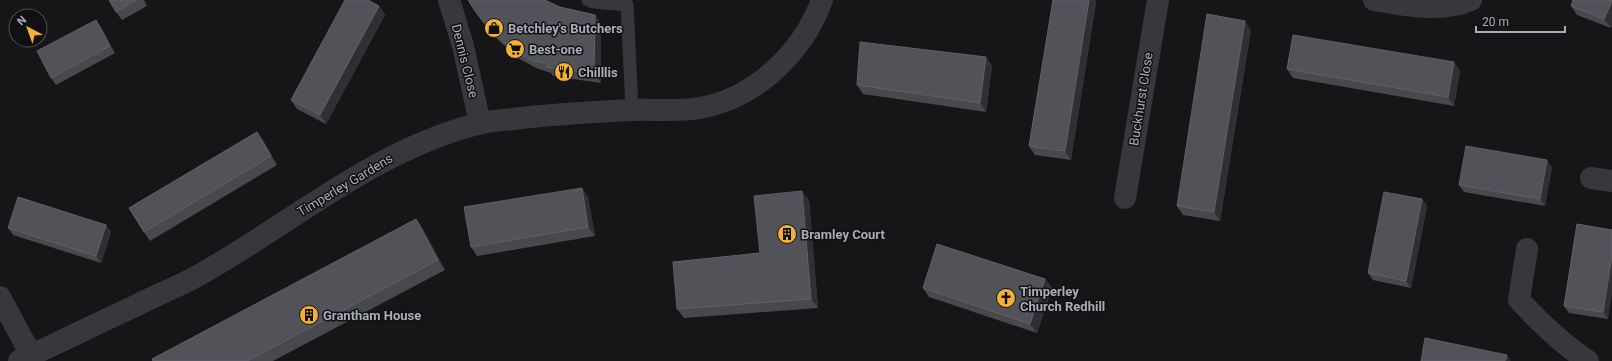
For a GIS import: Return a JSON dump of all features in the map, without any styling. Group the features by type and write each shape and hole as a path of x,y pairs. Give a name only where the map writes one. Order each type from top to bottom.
{"street":[{"name":"Dennis Close","path":"449,0 463,46 480,123"},
{"name":"Timperley Gardens","path":"25,358 199,275 349,180 392,156 434,137 480,123 536,116 632,110 673,111 702,107 729,98 755,85 779,67 802,38 818,11 822,0"},
{"name":"Buckhurst Close","path":"1125,198 1158,0"},
{"path":"1374,0 1408,6 1437,7 1470,0"},
{"path":"1591,178 1612,181"},
{"path":"1527,250 1519,300 1549,331 1570,349 1588,361"},
{"path":"0,297 25,358"}],"lane":[{"path":"588,0 593,2 627,5 632,110"}],"building":[{"path":"109,0 136,0 116,12"},
{"path":"345,0 368,0 379,6 320,115 291,100"},
{"path":"468,0 545,0 560,7 595,15 594,74 547,67 547,64 529,59 512,49 490,29"},
{"path":"1053,0 1089,0 1065,151 1029,146"},
{"path":"1573,0 1612,1 1604,19 1571,6"},
{"path":"1207,14 1245,21 1214,212 1177,206"},
{"path":"96,20 110,46 51,78 37,51 43,48 48,48 48,45"},
{"path":"1293,35 1454,62 1448,97 1287,69"},
{"path":"860,42 986,57 980,103 857,85"},
{"path":"257,132 271,156 144,232 129,208"},
{"path":"1466,146 1547,160 1540,199 1459,185"},
{"path":"582,188 588,227 471,247 464,207"},
{"name":"Bramley Court","path":"802,191 811,299 677,309 673,262 760,253 754,196"},
{"path":"1384,192 1422,199 1406,281 1368,273"},
{"path":"18,197 106,225 96,256 8,228"},
{"name":"Grantham House","path":"416,219 438,260 247,361 153,361 152,359"},
{"path":"1577,224 1612,230 1612,256 1603,312 1564,306"},
{"path":"937,244 1045,279 1030,324 923,288"},
{"path":"1425,338 1507,355 1505,361 1421,361"}],"place":[{"name":"Betchley's Butchers","path":"494,28"},
{"name":"Best-one","path":"515,49"},
{"name":"Chilllis","path":"564,72"},
{"name":"Bramley Court","path":"787,234"},
{"name":"Timperley Church Redhill","path":"1006,298"},
{"name":"Grantham House","path":"309,315"}]}
